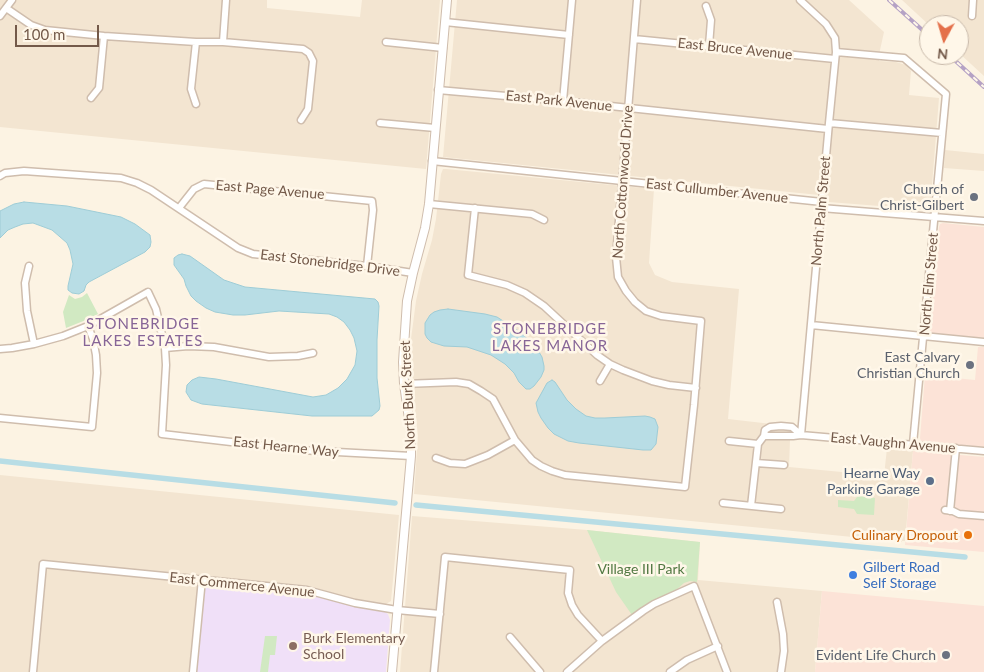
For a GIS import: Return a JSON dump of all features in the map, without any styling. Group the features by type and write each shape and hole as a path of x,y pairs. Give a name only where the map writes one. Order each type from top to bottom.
{"street":[{"path":"0,16 12,0"},
{"path":"222,42 226,0"},
{"name":"North Burk Street","path":"392,672 411,456 411,433 404,384 407,301 429,204 447,0"},
{"path":"563,101 572,0"},
{"name":"North Cottonwood Drive","path":"514,440 532,460 558,473 685,487 702,321 661,316 646,311 635,302 618,277 616,257 637,0"},
{"name":"North Palm Street","path":"800,0 826,24 835,38 836,55 801,435"},
{"path":"972,16 973,0"},
{"path":"706,6 711,20 709,46"},
{"path":"6,8 38,28 104,36 222,42 303,49 309,53 312,61 308,109 301,120"},
{"path":"445,22 569,35"},
{"path":"91,98 99,88 104,36"},
{"name":"East Bruce Avenue","path":"634,39 836,55 904,58 946,94"},
{"path":"196,42 191,89 196,104"},
{"path":"386,42 442,48"},
{"name":"East Park Avenue","path":"438,90 829,126 942,133"},
{"name":"North Elm Street","path":"913,444 946,94"},
{"path":"380,123 435,128"},
{"name":"East Cullumber Avenue","path":"432,162 984,221"},
{"name":"East Stonebridge Drive","path":"0,176 5,173 24,171 121,178 137,183 179,208 238,248 253,254 367,266 413,273"},
{"name":"East Page Avenue","path":"179,208 194,189 204,184 372,201 373,210 367,266"},
{"path":"429,204 532,214 544,220"},
{"path":"475,208 468,275 507,284 524,293 544,306 610,364 652,381 696,388"},
{"path":"29,266 25,282 27,311 34,344"},
{"path":"0,348 34,344 63,336 88,326 148,292 156,309 166,348 188,346 214,347 270,357 298,356 313,353"},
{"path":"811,325 984,342"},
{"path":"0,418 92,427 97,373 96,355 88,326"},
{"name":"East Hearne Way","path":"166,348 162,434 300,450 411,456"},
{"path":"600,381 610,364"},
{"path":"404,384 456,382 469,384 482,390 493,400 514,440 488,455 465,464 450,463 436,458"},
{"name":"East Vaughn Avenue","path":"758,444 764,436 801,435 984,451"},
{"path":"729,441 758,444 751,506"},
{"path":"956,448 948,510 959,514 984,516"},
{"path":"756,463 784,465"},
{"path":"723,503 781,509"},
{"path":"434,672 445,557 570,570 568,593 572,605 578,615 602,642"},
{"name":"East Commerce Avenue","path":"33,672 43,564 307,590 356,603 397,610 440,614"},
{"path":"193,672 202,579"},
{"path":"567,672 643,611 694,586 727,672"},
{"path":"777,602 784,651 781,672"},
{"path":"510,637 540,672"},
{"path":"670,672 687,660 718,646"}],"shaded area":[{"path":"0,0 267,0 267,8 360,17 362,0 440,0 426,169 0,127"},
{"path":"457,0 849,0 884,32 879,61 896,62 906,65 911,71 909,95 939,98 930,210 829,202 829,196 443,157"},
{"path":"902,0 984,0 984,76 969,62 969,15 919,16"},
{"path":"945,150 984,154 984,171 944,168"},
{"path":"443,169 654,189 649,263 655,275 672,282 739,289 728,419 798,427 796,440 790,440 789,467 884,476 887,448 913,451 905,541 414,494 418,436 411,374 411,339 416,301 436,219"},
{"path":"943,223 984,227 984,338 932,333 930,330 939,227"},
{"path":"978,347 984,347 984,447 921,441 925,375 975,380"},
{"path":"913,451 984,457 984,552 905,545"},
{"path":"0,475 399,515 391,601 379,605 351,599 310,586 199,576 190,672 0,672"},
{"path":"412,516 587,530 700,542 698,580 822,591 815,672 400,672"},
{"name":"Burk Elementary School","path":"207,584 315,595 357,607 385,612 390,620 386,672 196,672 204,587"},
{"path":"822,591 984,606 984,672 815,672"}],"green space":[{"path":"87,293 98,314 66,328 63,312 69,295 75,299"},
{"path":"857,497 875,498 874,515 857,514 854,509 838,507 838,500 854,501"},
{"name":"Village III Park","path":"587,530 700,542 697,582 690,581 684,583 676,590 652,601 632,615 616,592"},
{"path":"265,636 277,636 275,655 270,655 268,672 260,672"}],"water":[{"path":"24,202 67,206 121,217 150,235 150,247 145,252 89,282 84,291 79,294 72,293 68,290 73,264 70,250 67,243 52,230 33,223 23,224 8,230 0,238 0,211 14,204"},
{"path":"182,254 190,256 224,280 245,287 375,299 379,306 377,378 379,410 372,416 312,416 202,404 191,400 186,392 187,385 199,377 313,397 326,395 338,388 347,379 355,365 357,351 354,338 344,322 329,314 279,311 233,315 215,312 206,308 191,296 184,279 174,265 174,258"},
{"path":"448,309 497,317 520,332 536,347 542,357 544,370 534,386 526,389 505,364 491,355 467,347 444,346 431,342 425,334 425,323 434,312"},
{"path":"552,380 567,400 586,416 605,418 645,416 655,419 658,427 656,444 651,450 643,450 579,443 568,441 554,434 541,418 536,403 547,383"}],"waterway":[{"path":"0,461 395,503"},
{"path":"416,505 965,557"}],"railway":[{"path":"889,0 919,27"},
{"path":"960,65 984,87"}],"place":[{"name":"Church of Christ-Gilbert","path":"974,197"},
{"name":"East Calvary Christian Church","path":"970,365"},
{"name":"Hearne Way Parking Garage","path":"930,481"},
{"name":"Culinary Dropout","path":"968,535"},
{"name":"Gilbert Road Self Storage","path":"853,575"},
{"name":"Burk Elementary School","path":"293,646"},
{"name":"Evident Life Church","path":"946,655"}],"district":[{"name":"STONEBRIDGE LAKES ESTATES","path":"143,332"},
{"name":"STONEBRIDGE LAKES MANOR","path":"550,338"}]}
